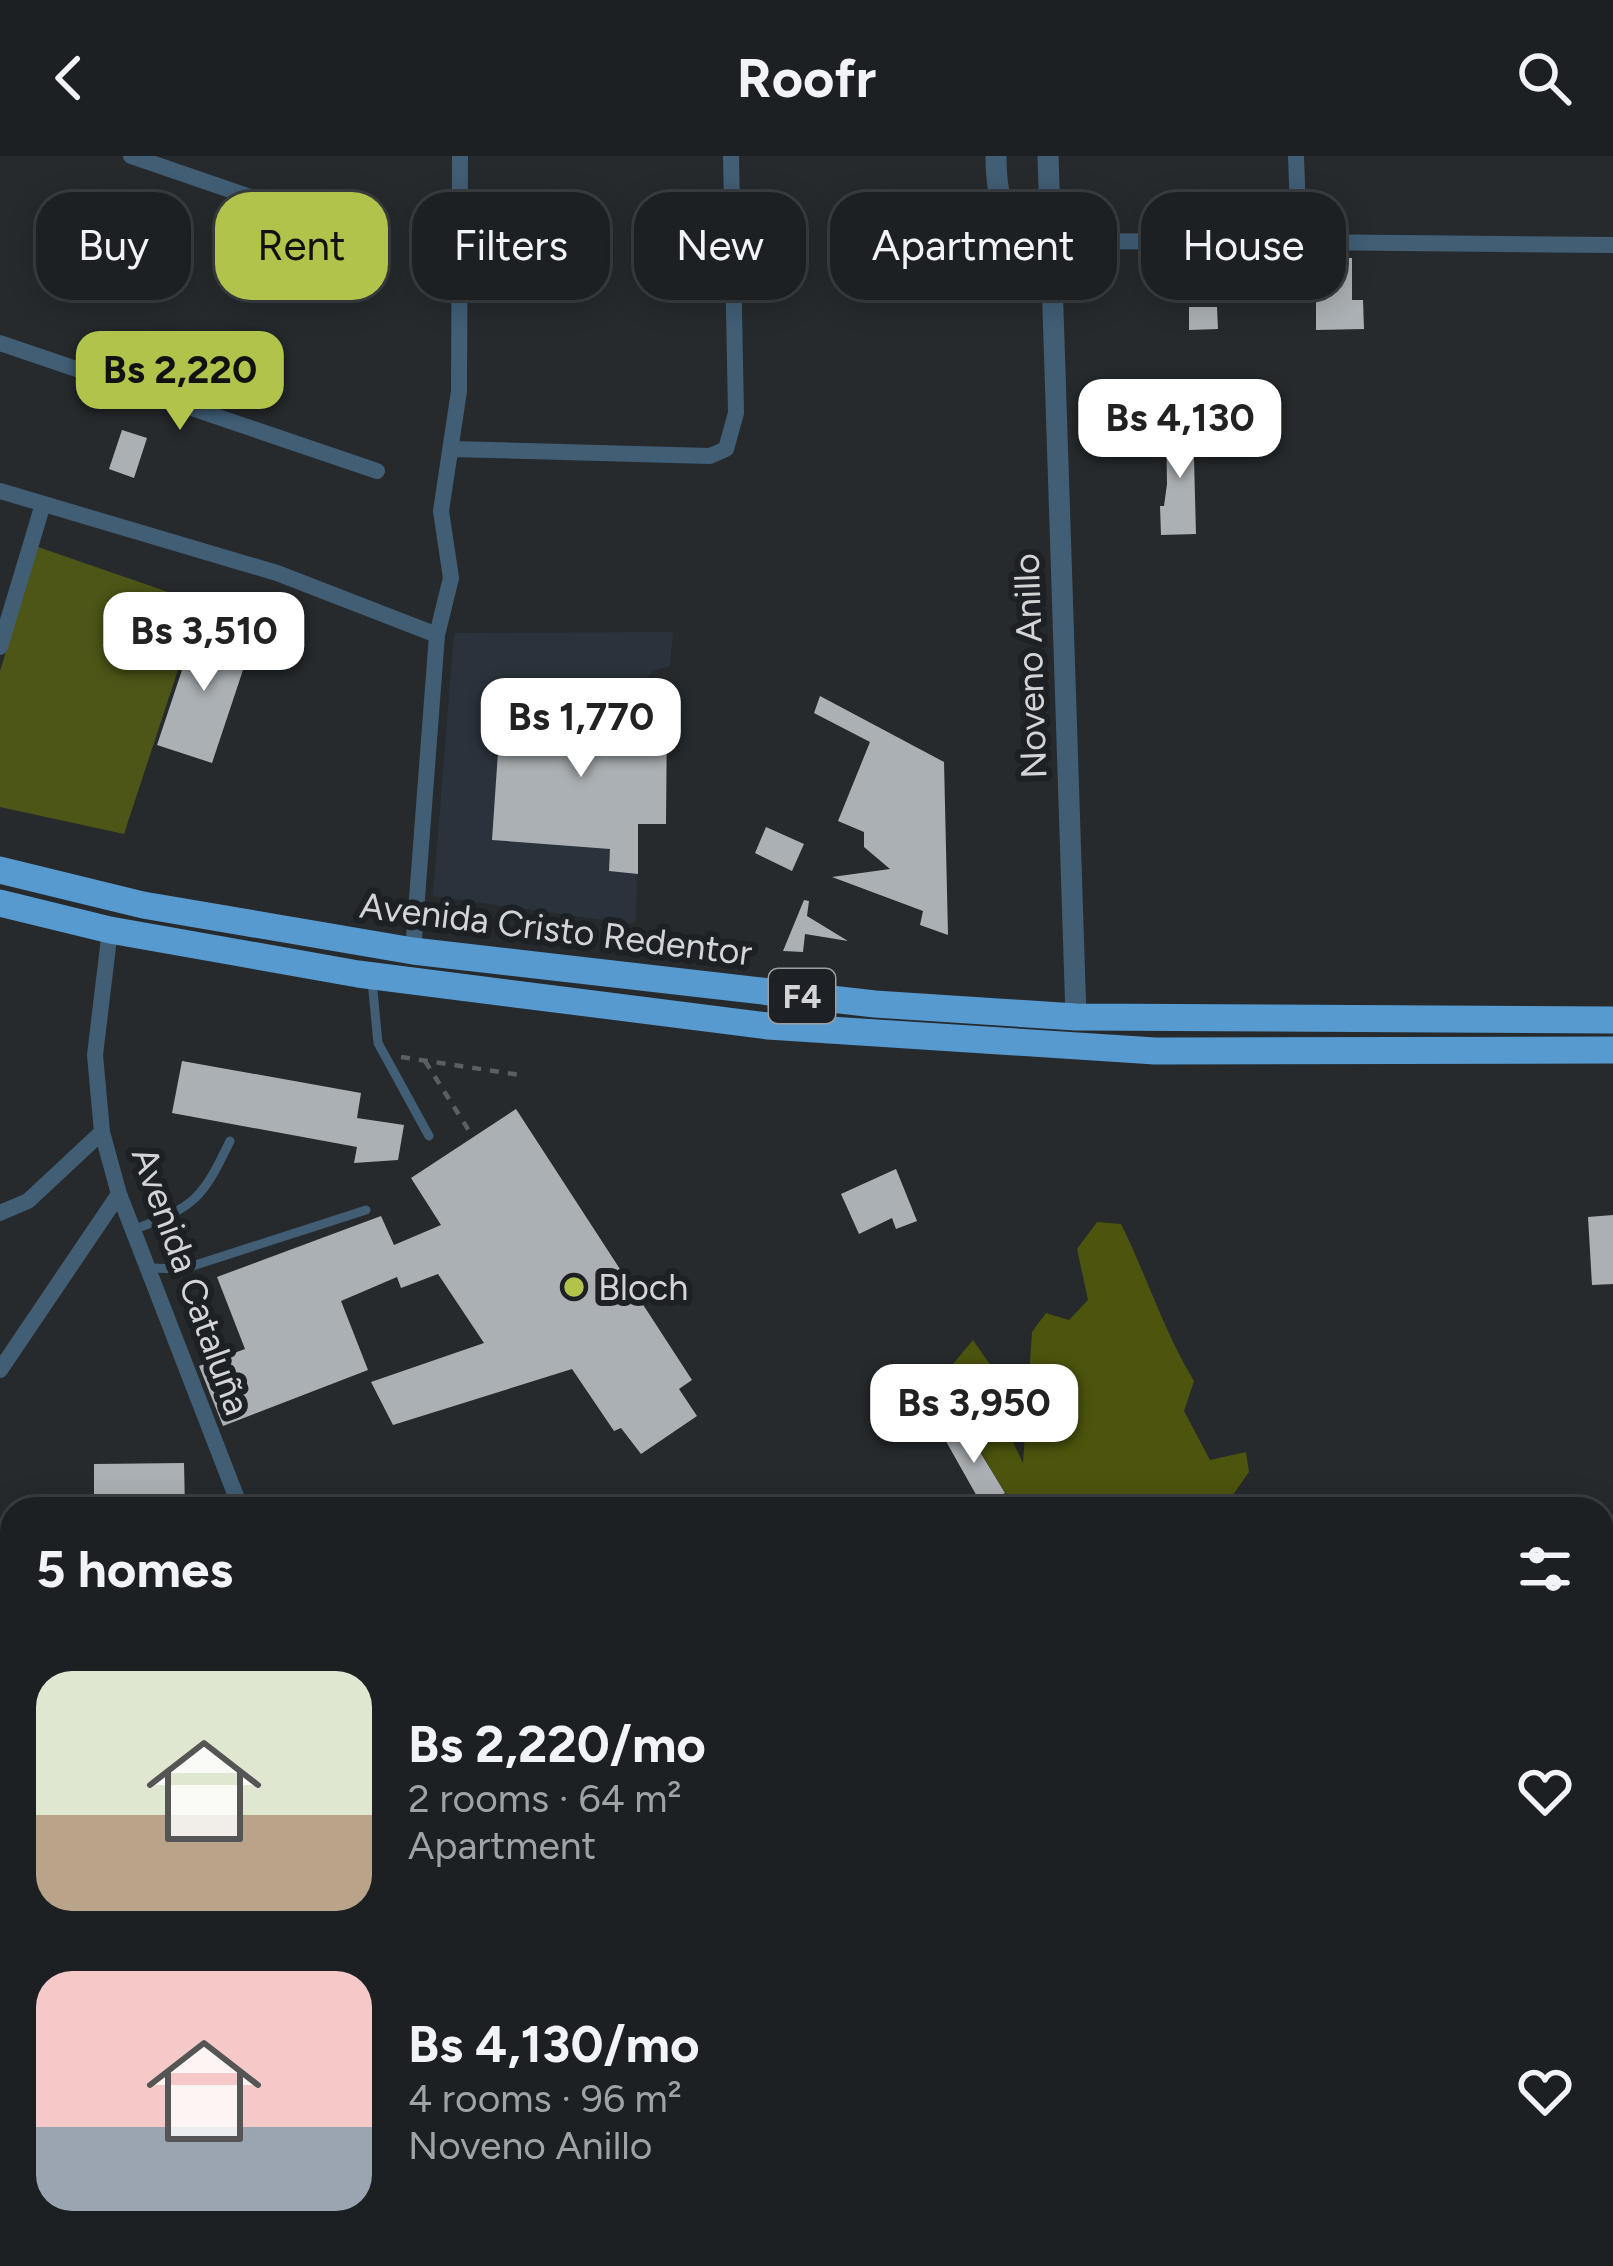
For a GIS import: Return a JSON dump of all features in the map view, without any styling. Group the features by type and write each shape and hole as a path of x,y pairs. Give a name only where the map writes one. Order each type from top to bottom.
{"highway":[{"name":"Avenida Cristo Redentor","path":"0,870 142,905 413,951 875,1004 1076,1017 1613,1020"},
{"name":"Avenida Cristo Redentor","path":"0,903 110,930 372,976 768,1026 1155,1051 1613,1050"}],"street":[{"path":"131,156 236,192"},
{"path":"413,951 437,635 451,578 441,511 459,391 460,156"},
{"path":"451,449 710,457 726,449 736,413 731,156"},
{"path":"996,156 1002,192"},
{"name":"Noveno Anillo","path":"1048,156 1048,192"},
{"path":"1297,156 1298,192"},
{"path":"1346,242 1613,245"},
{"name":"Noveno Anillo","path":"1050,300 1076,1017"},
{"path":"0,343 377,471"},
{"path":"0,490 277,574 437,635"},
{"path":"0,647 44,504"},
{"name":"Avenida Cataluña","path":"110,930 95,1055 102,1132 119,1194 237,1497"},
{"path":"0,1213 28,1201 102,1132"},
{"path":"0,1370 119,1194"}],"lane":[{"path":"372,976 372,1015 384,1054 429,1136"},
{"path":"135,1229 183,1212 208,1185 230,1142"},
{"path":"150,1268 183,1269 366,1210"}],"path":[{"path":"384,1054 520,1076"},
{"path":"424,1061 473,1137"}],"shaded area":[{"path":"673,632 670,666 653,671 641,684 636,920 631,924 433,896 454,633"}],"green space":[{"path":"38,547 200,603 124,834 0,807 0,671"},
{"path":"1097,1222 1121,1224 1194,1381 1184,1411 1210,1460 1246,1452 1249,1472 1231,1497 1008,1497 938,1382 973,1340 991,1366 990,1395 1023,1463 1032,1332 1046,1313 1069,1320 1088,1300 1077,1249"}],"building":[{"path":"1346,258 1352,258 1352,300 1363,300 1364,329 1316,330 1316,300 1346,300"},
{"path":"1189,307 1217,307 1218,329 1189,330"},
{"path":"1166,421 1193,421 1196,534 1161,535 1160,506 1164,506 1167,484"},
{"path":"122,430 147,438 134,478 109,469"},
{"path":"197,625 252,643 212,763 157,745"},
{"path":"820,696 944,762 948,935 920,925 923,911 832,877 890,869 864,847 864,832 838,821 870,742 814,713"},
{"path":"501,708 640,717 640,711 667,711 666,824 638,824 638,874 609,871 610,849 492,840"},
{"path":"766,827 804,844 792,871 755,853"},
{"path":"804,900 809,901 807,916 848,941 805,934 803,952 783,951"},
{"path":"182,1061 361,1093 357,1118 404,1125 398,1160 354,1163 357,1147 172,1113"},
{"path":"516,1109 692,1380 679,1389 697,1416 641,1454 621,1428 614,1431 572,1369 393,1425 371,1382 484,1343 438,1274 401,1288 397,1277 341,1301 368,1370 223,1426 199,1366 245,1349 217,1277 381,1216 394,1245 441,1225 411,1178"},
{"path":"896,1169 917,1221 896,1229 892,1218 859,1234 841,1194"},
{"path":"1613,1215 1613,1284 1592,1285 1588,1217"},
{"path":"963,1424 1005,1493 977,1497 943,1436"},
{"path":"184,1463 185,1497 94,1497 94,1464"}],"place":[{"name":"Bloch","path":"574,1287"}]}
